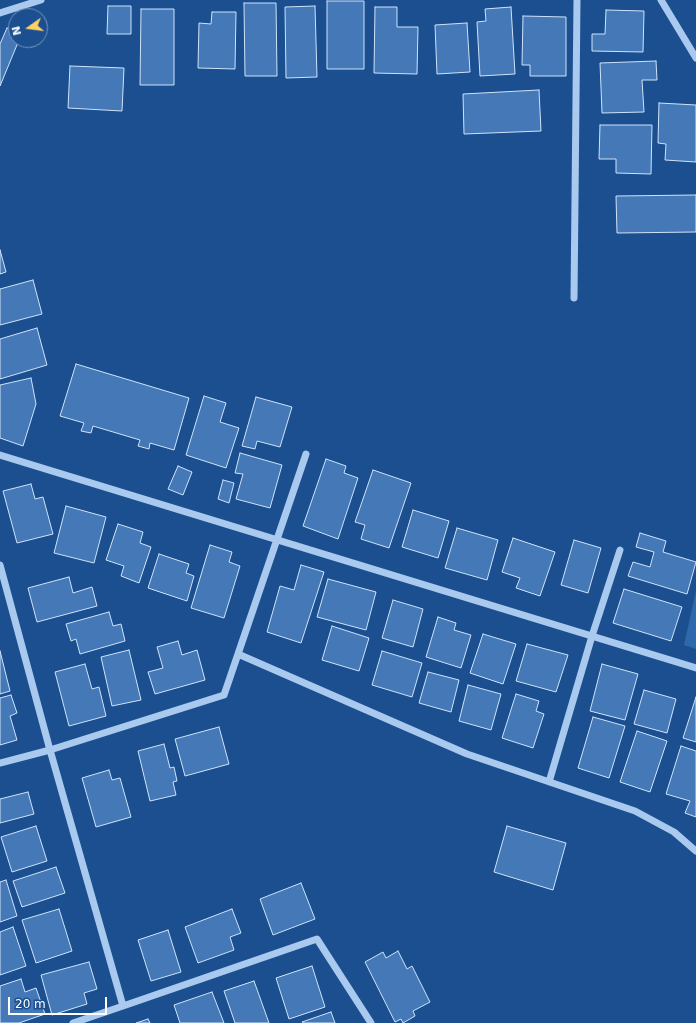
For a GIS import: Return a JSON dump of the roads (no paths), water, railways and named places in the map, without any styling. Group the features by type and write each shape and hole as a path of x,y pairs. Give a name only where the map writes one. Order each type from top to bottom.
{"street":[{"path":"0,13 41,0"},
{"path":"574,298 577,0"},
{"path":"661,0 696,58"},
{"path":"0,763 50,750 224,695 276,538 306,454"},
{"path":"0,455 276,538 696,668"},
{"path":"549,782 592,636 620,550"},
{"path":"0,565 50,750 123,1006"},
{"path":"238,654 467,754 634,811 674,832 696,851"},
{"path":"73,1023 317,940 371,1023"}]}
